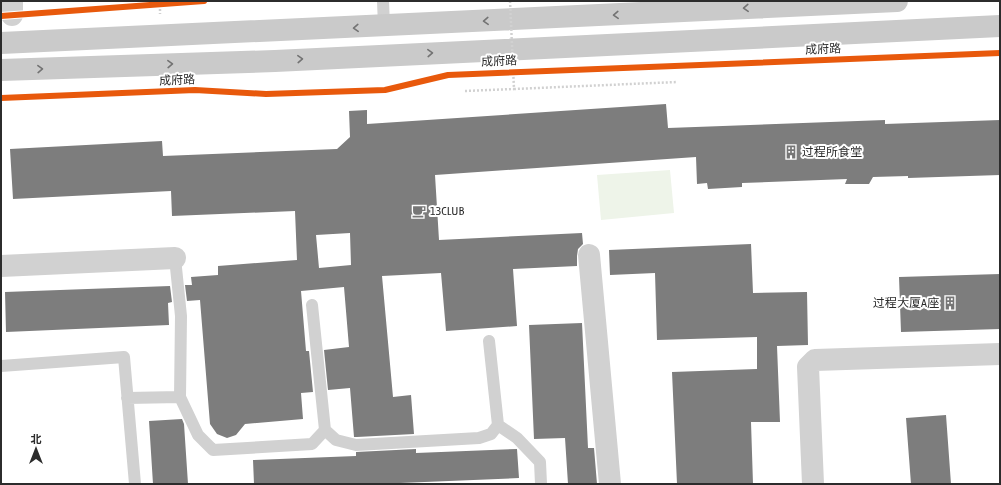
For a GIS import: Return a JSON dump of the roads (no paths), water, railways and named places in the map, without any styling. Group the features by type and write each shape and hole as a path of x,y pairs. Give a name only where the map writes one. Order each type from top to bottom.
{"main road":[{"path":"1,43 897,1"},
{"name":"成府路","path":"1,70 283,60 1000,26"}],"street":[{"path":"589,255 610,484"},
{"path":"1,266 175,258"},
{"path":"813,484 808,367 815,360 1000,354"}],"lane":[{"path":"383,1 384,26"},
{"path":"175,258 181,316 180,397 198,435 213,450 312,444 325,430"},
{"path":"312,305 325,430 336,440 356,446 479,438 491,434 498,425 489,341"},
{"path":"1,366 124,357 135,484"},
{"path":"127,398 180,397"},
{"path":"498,425 517,438 540,462 541,484"}],"place":[{"name":"过程所食堂","path":"791,152"},
{"name":"13CLUB","path":"419,211"},
{"name":"过程大厦A座","path":"950,303"}]}
